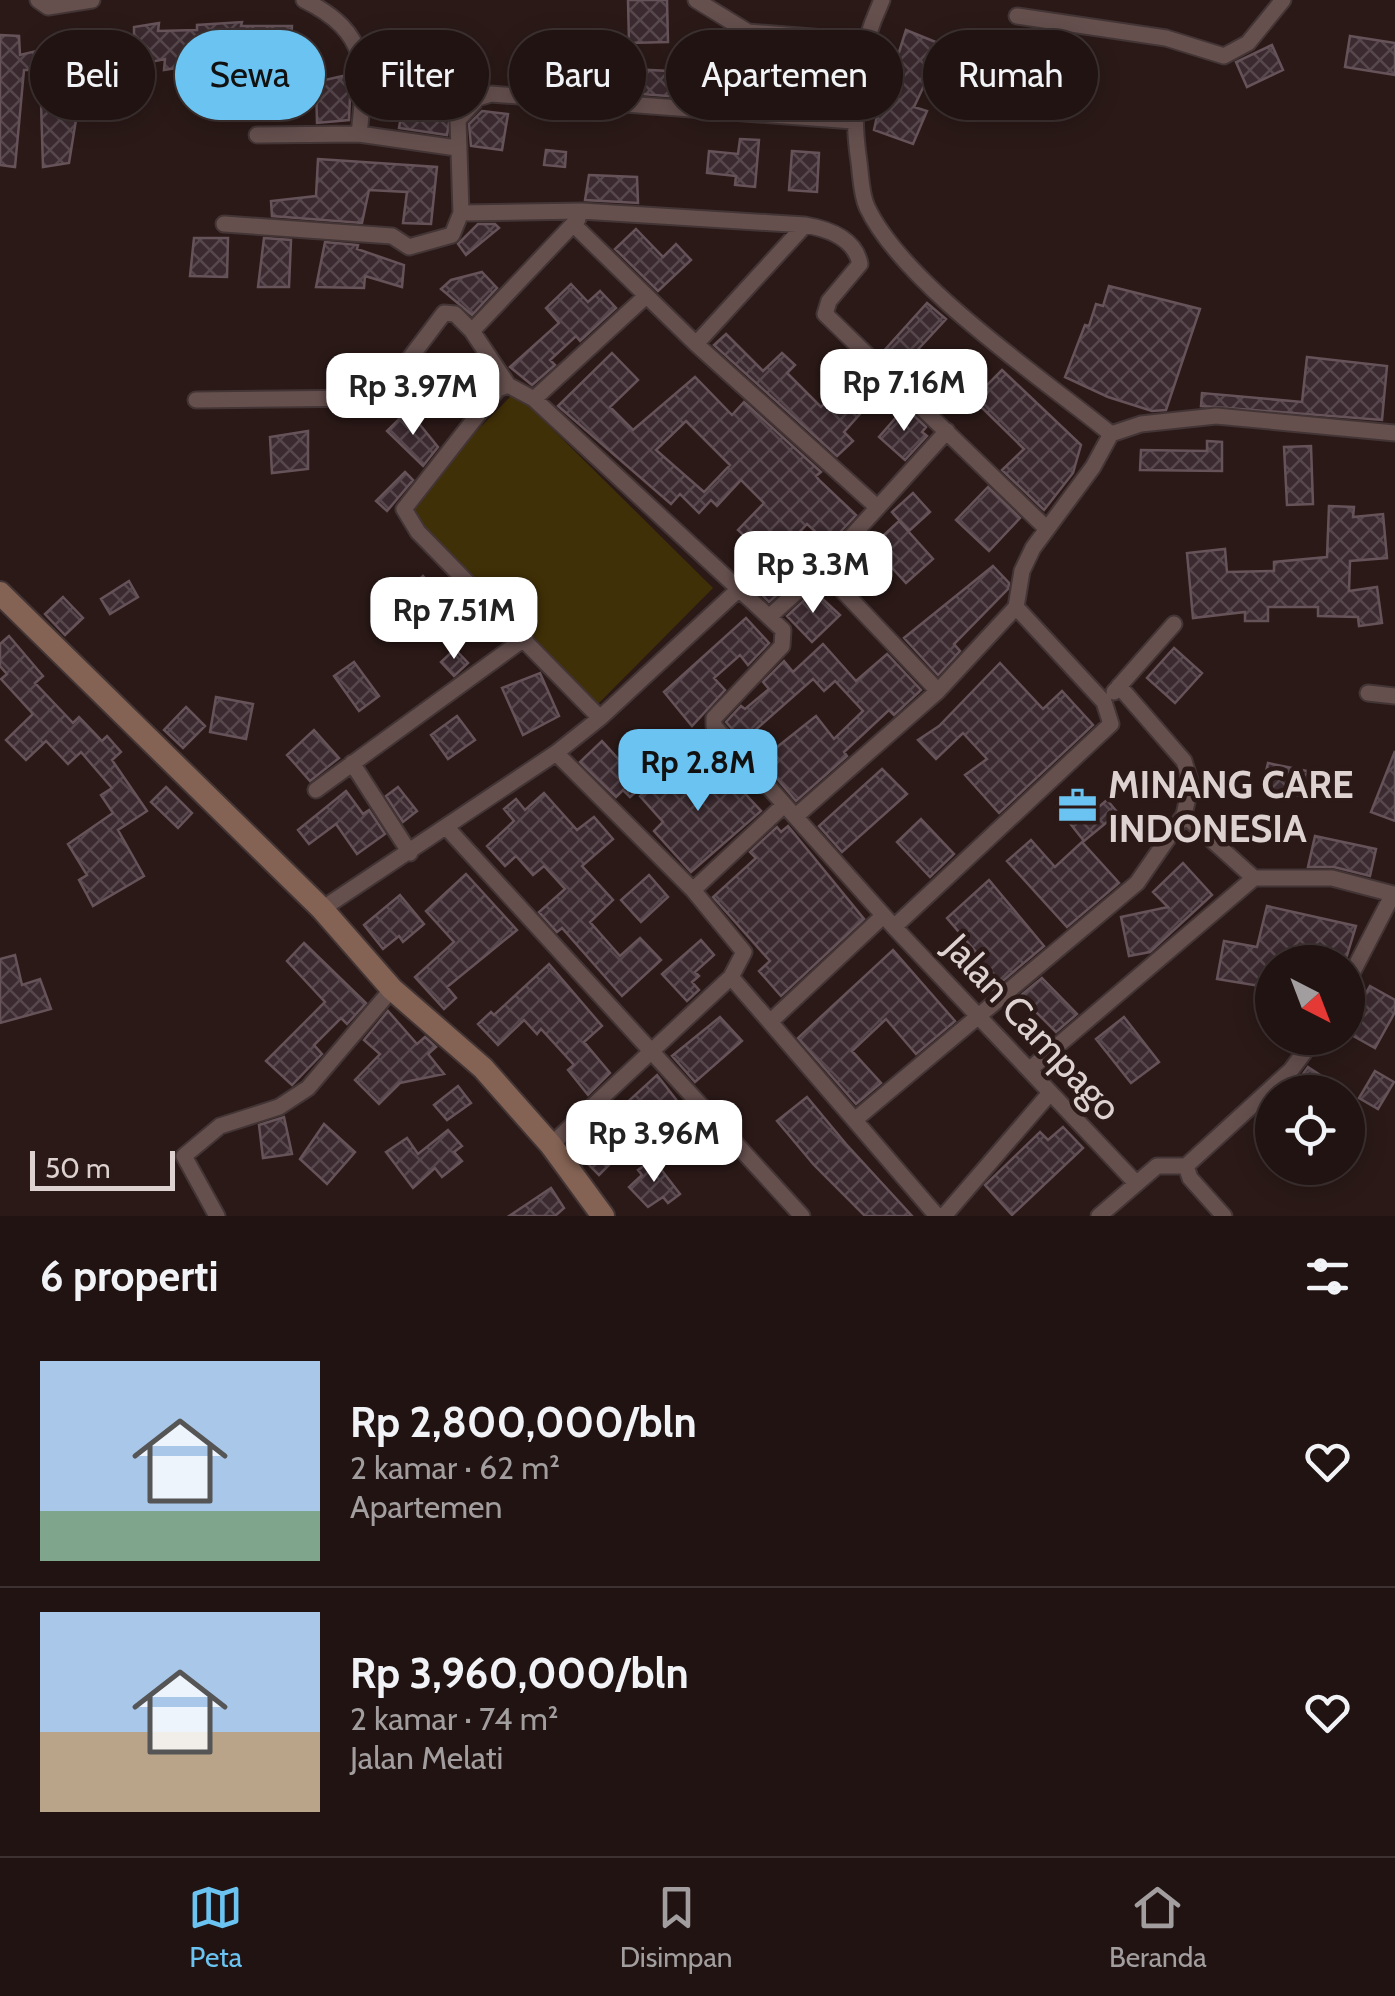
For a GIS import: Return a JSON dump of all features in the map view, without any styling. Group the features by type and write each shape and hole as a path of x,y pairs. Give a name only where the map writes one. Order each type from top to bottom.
{"street":[{"path":"38,0 48,7 92,0"},
{"path":"304,0 342,31 362,54 364,85 359,134"},
{"path":"696,0 745,30"},
{"path":"869,30 882,0"},
{"path":"1016,16 1166,38 1224,56 1248,42 1283,0"},
{"path":"224,224 392,236 410,247 452,235 460,213 458,120 478,98 504,92 853,121 865,203 901,258 1111,434"},
{"path":"257,135 359,134 458,148"},
{"path":"460,213 805,225 834,232 860,258 856,272 829,301 825,314 1046,528"},
{"path":"578,218 646,296 877,507"},
{"path":"472,330 578,218"},
{"path":"696,344 805,225"},
{"path":"534,399 646,296"},
{"path":"196,400 382,395 444,313 455,314 472,330 508,385 534,399 769,616 822,569 948,431"},
{"path":"508,385 498,389 404,510 418,532 600,718"},
{"path":"692,890 938,691 1016,607 1022,572 1046,528 1093,467 1111,434 1141,424 1216,416 1395,433"},
{"path":"822,569 938,691"},
{"path":"322,908 448,829 556,754 739,589"},
{"path":"0,592 322,908 392,989 483,1068 551,1146 603,1216"},
{"path":"770,1022 1107,729 1112,719 1104,702 1016,607"},
{"name":"Jalan Campago","path":"769,616 783,630 782,646 712,721 888,922 1136,1182"},
{"path":"1104,702 1174,624"},
{"path":"316,790 525,638"},
{"path":"857,1118 1137,883 1184,815 1191,784 1184,761 1119,686"},
{"path":"1368,693 1395,696"},
{"path":"551,1146 731,977 744,952 692,890 556,754"},
{"path":"352,762 410,853"},
{"path":"1184,815 1254,878"},
{"path":"448,829 802,1216"},
{"path":"1029,1070 1254,878 1332,878 1394,891 1365,948"},
{"path":"731,977 857,1118 937,1216"},
{"path":"217,1216 184,1156 220,1126 294,1099 392,989"},
{"path":"1099,1216 1157,1166 1186,1166 1292,1070 1303,1055"},
{"path":"944,1216 1050,1093"},
{"path":"1186,1166 1190,1178 1224,1216"}],"shaded area":[{"path":"515,392 713,588 597,705 399,510"}],"building":[{"path":"628,0 667,0 666,42 646,43 646,30 629,30"},
{"path":"242,22 241,26 292,26 292,30 197,30 197,25"},
{"path":"159,23 158,31 175,31 175,68 164,70 165,59 155,61 155,30 134,27"},
{"path":"906,30 923,37 923,88 914,107 923,110 923,120 913,144 874,130 876,120 903,120"},
{"path":"0,35 19,36 20,55 30,53 30,70 24,70 15,167 0,165"},
{"path":"1350,36 1395,43 1395,75 1345,67"},
{"path":"1272,45 1283,70 1247,87 1236,62"},
{"path":"646,70 666,71 666,96 646,94"},
{"path":"345,75 345,120 349,120 317,123 325,120 325,80"},
{"path":"489,112 508,114 502,150 471,146 469,124 473,120 489,120"},
{"path":"42,120 76,120 69,163 43,167"},
{"path":"400,120 450,120 447,135 399,128"},
{"path":"740,139 759,140 755,187 735,185 736,176 707,173 709,151 738,154"},
{"path":"546,150 566,152 565,167 544,165"},
{"path":"792,151 819,153 817,192 789,190"},
{"path":"318,159 437,167 431,224 403,223 407,192 369,190 362,223 272,216 271,201 316,196"},
{"path":"589,175 637,177 638,203 585,200"},
{"path":"478,224 495,224 499,228 466,255 458,244"},
{"path":"636,229 663,257 676,244 691,260 658,291 615,249"},
{"path":"194,238 228,238 227,277 190,276"},
{"path":"264,238 291,240 289,287 258,287"},
{"path":"325,242 358,245 357,249 404,265 402,287 365,276 364,288 316,287"},
{"path":"482,272 497,288 472,315 441,289 451,280"},
{"path":"571,284 588,302 600,291 616,308 580,341 576,336 550,360 555,365 532,385 510,367 559,323 546,308"},
{"path":"1109,286 1200,309 1166,410 1152,411 1108,397 1065,377 1085,325 1089,326 1096,304 1103,306"},
{"path":"927,303 946,319 899,370 882,353"},
{"path":"726,334 763,371 782,353 795,365 787,373 821,407 851,374 875,397 844,432 853,441 837,456 714,345"},
{"path":"612,353 638,380 610,407 633,430 695,377 732,415 744,402 821,472 816,476 819,480 856,515 829,544 807,524 777,556 798,576 769,602 748,581 769,559 738,530 764,503 741,480 717,506 711,500 699,513 680,494 671,504 558,406","holes":["686,421 730,465 704,492 656,450"]},
{"path":"1307,357 1387,366 1382,420 1201,406 1202,393 1302,402"},
{"path":"939,367 962,386 941,410 920,390"},
{"path":"1002,370 1081,445 1073,473 1044,510 1002,470 1024,449 973,399"},
{"path":"905,407 926,427 922,432 927,436 905,460 879,437"},
{"path":"408,410 438,447 423,466 387,431"},
{"path":"308,431 308,469 272,473 270,437"},
{"path":"1207,441 1222,442 1222,471 1140,470 1141,450 1207,451"},
{"path":"1311,446 1313,504 1287,505 1284,447"},
{"path":"405,472 413,480 387,511 376,501"},
{"path":"988,487 1020,518 989,551 956,520"},
{"path":"913,493 930,512 909,531 892,512"},
{"path":"1329,506 1354,507 1353,517 1383,514 1387,558 1350,561 1349,591 1377,587 1382,623 1359,626 1358,617 1318,616 1318,607 1268,607 1268,621 1245,621 1245,612 1193,618 1187,553 1225,549 1227,572 1274,571 1274,562 1327,557"},
{"path":"899,521 933,559 906,583 872,546"},
{"path":"993,566 1009,583 1008,589 954,644 960,651 938,675 904,638"},
{"path":"423,576 443,601 410,627 396,610 410,598 405,592"},
{"path":"129,581 138,597 110,614 101,599"},
{"path":"814,591 840,615 812,642 787,616"},
{"path":"63,597 83,618 65,635 45,614"},
{"path":"746,618 769,643 748,665 740,655 714,678 725,690 692,726 664,692"},
{"path":"9,636 43,676 35,683 73,723 79,717 102,741 107,736 121,752 112,760 147,811 118,830 144,876 93,906 79,880 87,875 68,844 113,813 101,795 112,788 81,752 68,764 46,741 26,760 6,740 33,714 1,679 7,674 0,666 0,644"},
{"path":"823,644 856,681 887,654 921,690 894,715 889,710 844,752 847,756 796,801 761,760 816,716 834,739 863,711 835,681 824,691 813,679 743,741 726,722 741,706 745,709 769,689 763,682 784,661 793,672"},
{"path":"1174,648 1202,673 1175,703 1147,678"},
{"path":"455,649 468,663 454,676 441,662"},
{"path":"354,662 379,696 359,711 334,676"},
{"path":"1000,663 1043,709 1062,691 1093,725 999,813 965,775 987,759 963,733 936,759 918,740 939,726"},
{"path":"540,673 559,716 523,735 502,688"},
{"path":"216,697 253,704 246,739 210,732"},
{"path":"186,707 205,726 183,748 164,730"},
{"path":"457,716 475,740 448,759 431,735"},
{"path":"314,730 339,758 310,781 287,755"},
{"path":"602,741 643,786 630,797 623,790 616,797 580,762"},
{"path":"1395,751 1395,821 1371,812"},
{"path":"702,762 724,790 734,782 761,811 691,872 654,831 663,822 640,796 663,776 673,788"},
{"path":"1268,763 1312,772 1307,797 1262,788"},
{"path":"882,769 907,794 842,852 819,826"},
{"path":"166,787 192,813 178,828 151,802"},
{"path":"398,787 417,811 403,822 386,796"},
{"path":"1078,790 1095,810 1107,800 1118,813 1084,841 1057,807"},
{"path":"346,791 363,814 369,810 385,834 357,854 336,824 309,844 298,830"},
{"path":"544,793 577,830 594,817 613,839 582,866 613,900 590,922 620,956 640,938 661,960 622,996 562,928 557,932 539,912 565,889 544,866 533,875 516,856 505,866 487,846 514,821 504,809 516,799 525,810"},
{"path":"921,819 954,854 930,877 897,842"},
{"path":"788,826 864,919 781,996 759,971 770,961 713,897 756,858 750,852 777,827 781,832"},
{"path":"1315,836 1376,849 1370,876 1334,867 1308,867"},
{"path":"1031,840 1055,867 1082,842 1119,883 1067,927 1007,861"},
{"path":"1183,863 1212,895 1150,952 1129,956 1121,917 1168,907 1153,892"},
{"path":"466,874 517,930 447,987 456,998 444,1009 415,977 454,942 426,911"},
{"path":"649,875 668,897 641,922 621,900"},
{"path":"989,880 1044,946 992,990 967,960 976,952 947,918"},
{"path":"400,895 424,924 403,942 399,936 383,949 364,925"},
{"path":"1267,906 1356,926 1350,945 1257,945"},
{"path":"701,940 714,955 695,972 699,976 692,982 699,990 687,1001 662,974"},
{"path":"1224,941 1255,947 1255,985 1217,979"},
{"path":"304,943 366,1003 347,1024 341,1018 314,1045 322,1054 292,1085 266,1061 325,1002 287,961"},
{"path":"893,950 955,1021 916,1054 886,1019 852,1051 881,1083 856,1104 798,1038"},
{"path":"15,955 22,985 40,979 51,1009 0,1023 0,959"},
{"path":"549,964 602,1026 584,1042 610,1073 588,1095 568,1070 574,1065 541,1029 537,1034 524,1020 498,1045 478,1024 491,1012 494,1015"},
{"path":"1042,978 1077,1014 1056,1032 1020,996"},
{"path":"1370,986 1395,1000 1395,1012 1375,1048 1365,1042 1365,995"},
{"path":"388,1011 417,1044 425,1037 436,1047 428,1054 444,1074 400,1083 379,1104 355,1080 380,1054 364,1040"},
{"path":"720,1017 742,1041 695,1082 672,1056"},
{"path":"1124,1017 1159,1062 1131,1083 1096,1039"},
{"path":"1308,1067 1320,1075 1302,1075"},
{"path":"1375,1071 1394,1082 1378,1109 1365,1101 1365,1088"},
{"path":"657,1075 678,1102 644,1132 622,1107"},
{"path":"458,1086 471,1103 447,1120 434,1105"},
{"path":"807,1097 912,1216 865,1216 814,1165 777,1121"},
{"path":"284,1117 292,1154 263,1158 259,1125"},
{"path":"324,1124 355,1152 327,1184 300,1159"},
{"path":"1063,1127 1083,1148 1012,1215 985,1185 1040,1132 1048,1140"},
{"path":"448,1130 462,1146 454,1152 462,1161 442,1177 435,1168 413,1188 386,1152 407,1138 418,1154"},
{"path":"609,1140 621,1153 599,1175 586,1162"},
{"path":"653,1159 680,1194 668,1203 663,1197 648,1207 629,1187 642,1175 638,1170"},
{"path":"551,1188 564,1208 555,1216 509,1216"}],"place":[{"name":"MINANG CARE INDONESIA","path":"1078,806"}]}
